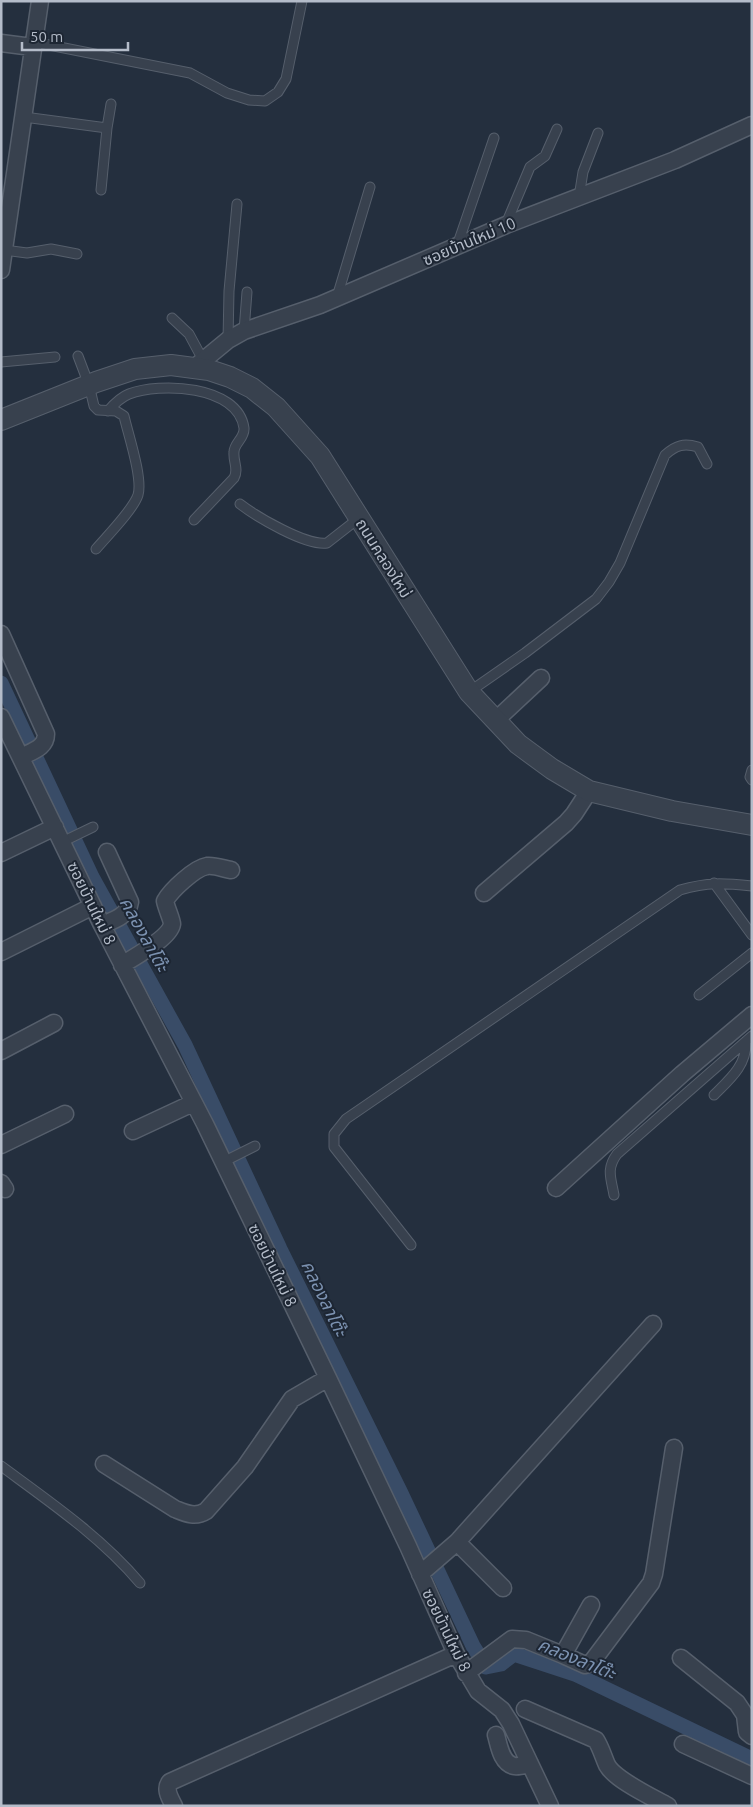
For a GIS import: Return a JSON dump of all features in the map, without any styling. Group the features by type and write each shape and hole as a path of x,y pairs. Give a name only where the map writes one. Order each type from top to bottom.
{"street":[{"path":"1,270 40,1"},
{"path":"1,43 33,45"},
{"name":"ซอยบ้านใหม่ 10","path":"199,364 228,340 244,331 320,305 506,224 675,160 752,125"},
{"name":"ถนนคลองใหม่","path":"1,420 89,385 136,369 199,364 252,388 276,407 320,456 469,692 518,744 552,769 588,791 672,811 752,825"},
{"path":"1,634 46,734 46,740 31,752"},
{"path":"495,721 540,678"},
{"name":"ซอยบ้านใหม่ 8","path":"1,717 31,752 55,827 66,840 93,906 111,921 132,959 193,1103 227,1160 328,1378 429,1565 456,1654 477,1665 478,1691 502,1710 550,1806"},
{"path":"484,893 566,823 588,791"},
{"path":"1,853 55,827"},
{"path":"108,852 130,902 129,910 111,921"},
{"path":"132,959 169,932 172,923 165,902 175,888 201,867 210,866 231,870"},
{"path":"1,952 93,906"},
{"path":"556,1188 682,1074 752,1015"},
{"path":"1,1051 54,1023"},
{"path":"132,1131 193,1103"},
{"path":"1,1145 66,1114"},
{"path":"429,1565 457,1542 653,1324"},
{"path":"104,1464 175,1509 186,1514 200,1515 206,1511 245,1467 292,1399 328,1378"},
{"path":"477,1665 512,1640 518,1639 526,1640 585,1665 591,1663 651,1583 674,1448"},
{"path":"457,1542 503,1588"},
{"path":"563,1655 591,1605"},
{"path":"174,1806 167,1790 170,1782 456,1654"},
{"path":"681,1658 737,1703 744,1715 747,1732 752,1736"},
{"path":"525,1709 596,1740 602,1749 607,1765 615,1775 668,1806"},
{"path":"496,1735 501,1755 506,1761 513,1766 530,1764"},
{"path":"683,1744 752,1776"}],"lane":[{"path":"33,45 190,74 228,93 249,100 265,100 278,92 286,79 302,1"},
{"path":"101,190 111,104"},
{"path":"24,117 107,128"},
{"path":"506,224 530,168 545,156 557,129"},
{"path":"579,197 583,172 598,133"},
{"path":"457,246 494,138"},
{"path":"337,297 370,187"},
{"path":"228,340 229,291 237,204"},
{"path":"4,250 27,253 51,249 77,254"},
{"path":"244,331 247,292"},
{"path":"172,318 189,334 199,364"},
{"path":"78,356 89,385 94,406 98,410 121,412 124,416 140,481 138,495 133,504 96,549"},
{"path":"1,362 55,357"},
{"path":"108,410 129,394 147,389 172,387 209,394 229,403 239,416 244,429 243,436 234,451 236,473 234,478 194,520"},
{"path":"469,692 525,653 596,599 620,563 665,455 680,445 689,444 698,447 707,464"},
{"path":"240,504 270,523 300,537 321,544 327,543 359,518"},
{"path":"752,770 750,777 752,780"},
{"path":"66,840 93,827"},
{"path":"714,883 752,935"},
{"path":"411,1245 334,1147 334,1134 346,1118 680,890 700,884 714,883 752,886"},
{"path":"699,995 752,953"},
{"path":"714,1095 733,1077 741,1066 747,1051 749,1038"},
{"path":"614,1195 610,1170 611,1163 618,1154 749,1038"},
{"path":"227,1160 255,1146"},
{"path":"1,1466 62,1511 121,1560 140,1583"}],"waterway":[{"name":"คลองลาโต๊ะ","path":"1,683 92,877 185,1045 280,1249 400,1491 473,1646 486,1667 501,1664 514,1654 575,1674 752,1759"}]}
